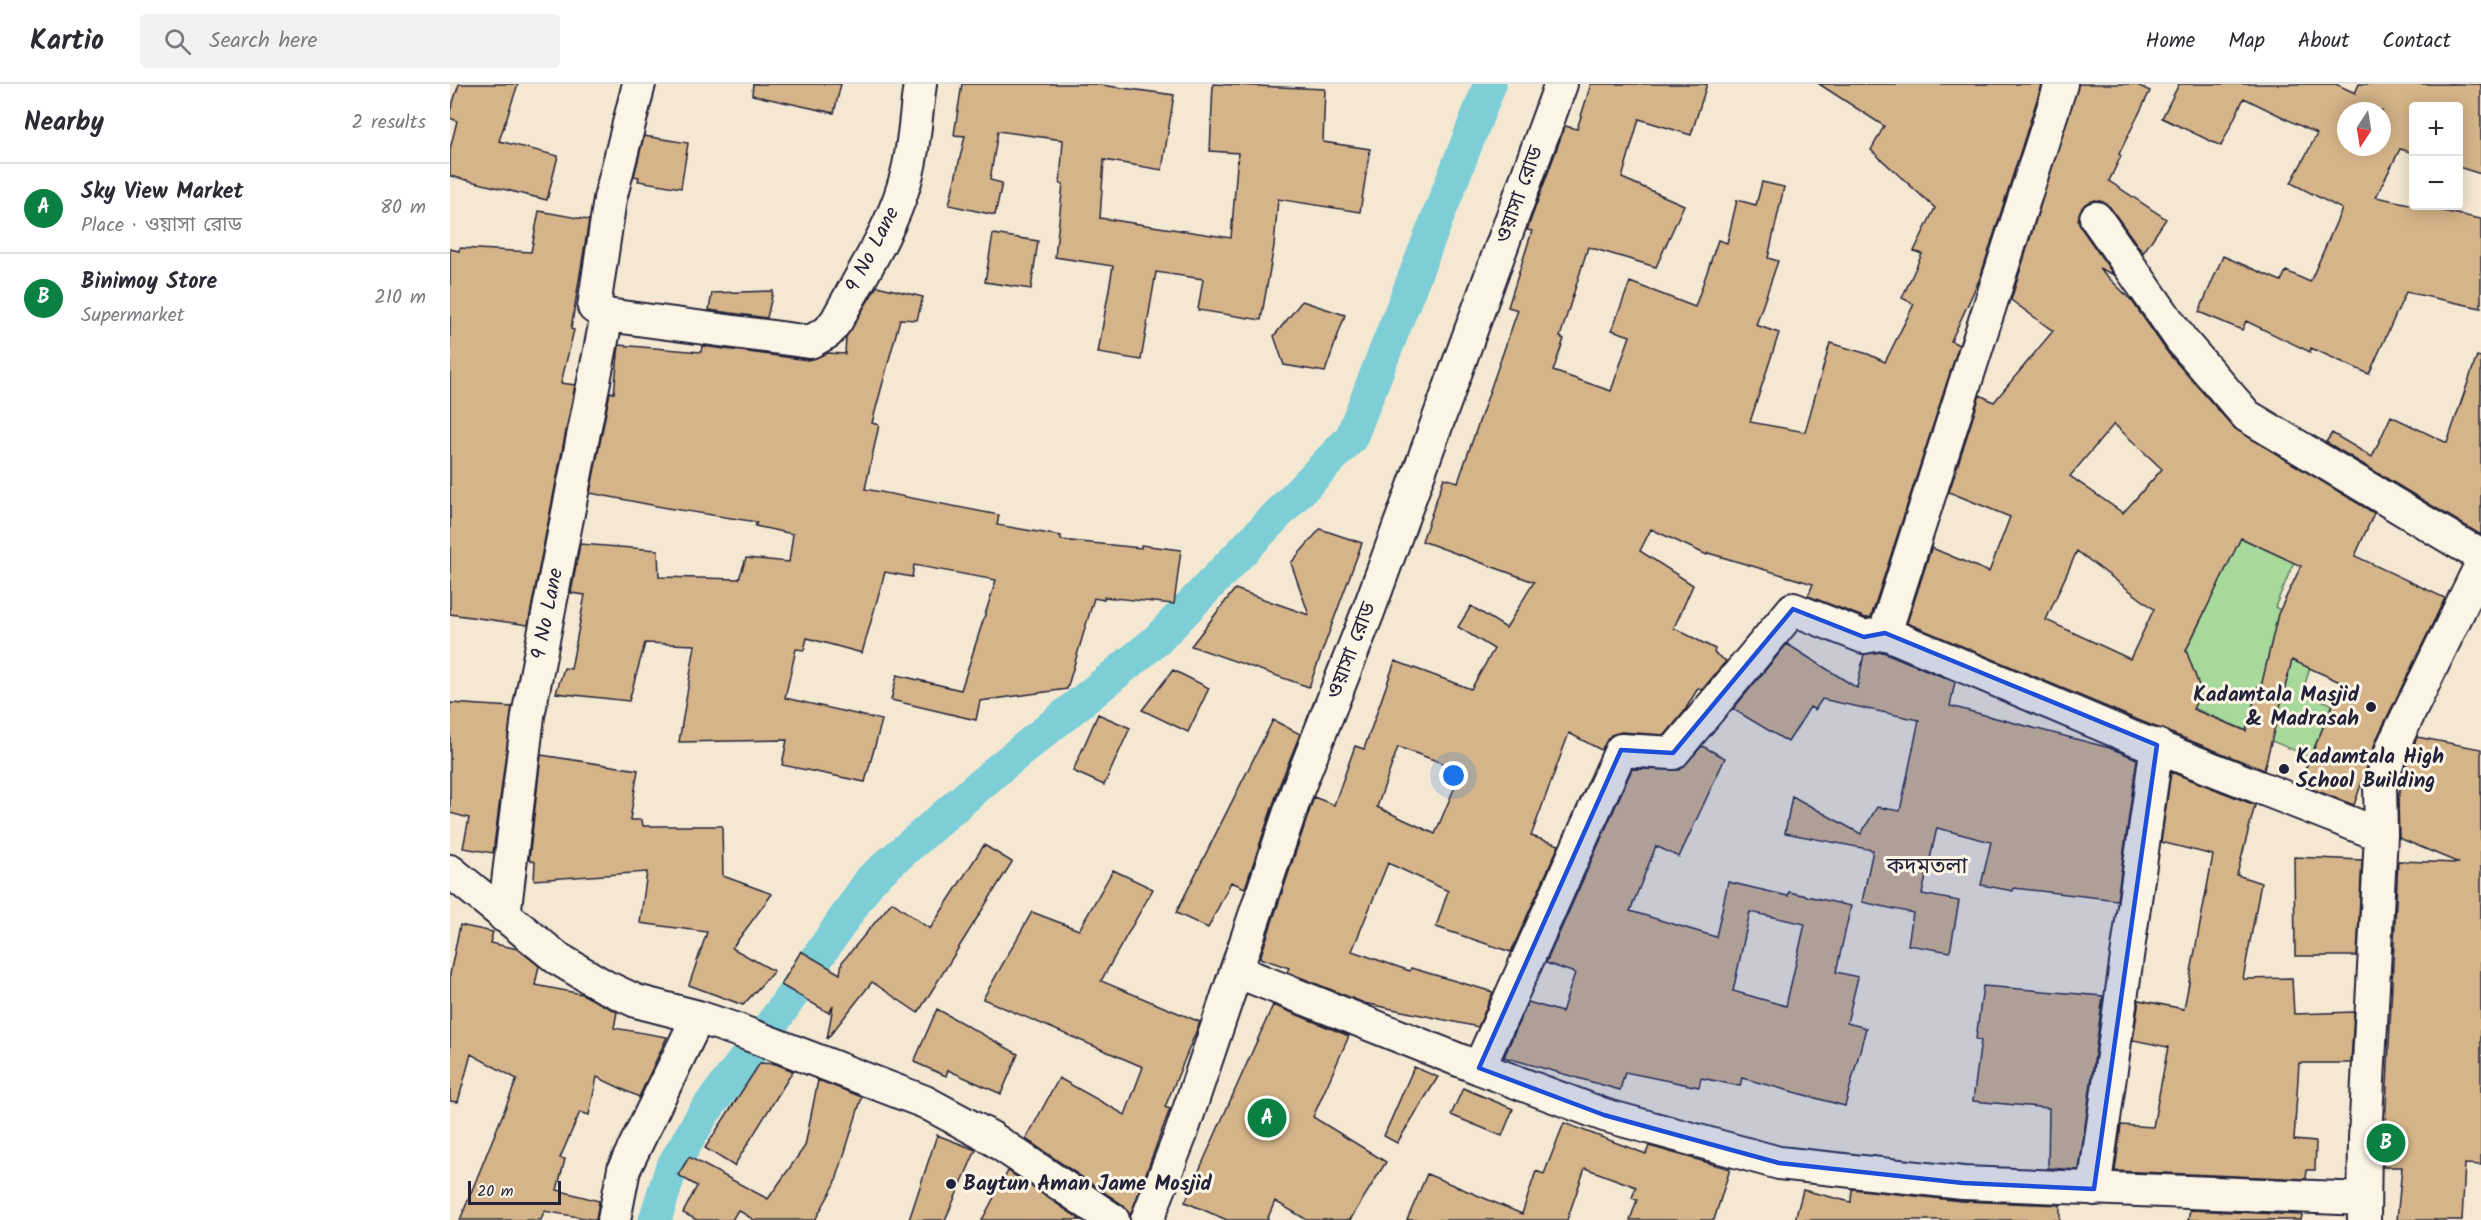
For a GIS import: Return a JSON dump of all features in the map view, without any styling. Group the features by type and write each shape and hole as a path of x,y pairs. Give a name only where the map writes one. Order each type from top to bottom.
{"street":[{"path":"607,315 594,307 610,199 639,84"},
{"name":"9 No Lane","path":"504,916 528,716 607,315 810,342 828,332 837,320 903,191 910,164 920,84"},
{"name":"ওয়াসা রোড","path":"1147,1220 1181,1134 1297,791 1372,601 1561,84"},
{"path":"1885,633 2061,84"},
{"path":"2096,218 2182,340 2247,416 2481,556"},
{"path":"1236,971 1604,1115 1779,1163 1963,1183 2094,1189 2364,1210 2365,1138 2381,836 2380,785 2392,746 2481,565"},
{"path":"1479,1068 1621,750 1673,753 1793,609 1864,637 1885,633 2131,736 2381,836"},
{"path":"2094,1189 2157,745"},
{"path":"450,871 556,958 604,986 636,1001 737,1030 925,1102 990,1137 1113,1220"},
{"path":"614,1220 624,1169 698,1017"}],"highlighted area":[{"path":"1793,609 1864,637 1885,633 2157,745 2094,1189 1963,1183 1779,1163 1604,1115 1479,1068 1621,750 1673,753"}],"green space":[{"path":"2247,524 2294,562 2275,607 2320,633 2303,691 2333,705 2310,757 2193,708 2202,689 2195,683 2192,670 2181,661"}],"building":[{"path":"459,84 518,84 499,141 558,156 547,200 450,176 450,149 457,121 450,118 450,111"},
{"path":"753,84 841,84 834,113 752,95"},
{"path":"962,84 1093,84 1174,95 1162,170 1104,160 1100,218 1231,238 1238,153 1210,151 1213,84 1325,89 1323,142 1370,149 1360,212 1278,199 1274,246 1261,320 1198,310 1203,279 1156,272 1141,360 1098,353 1113,266 1055,257 1063,184 1060,184 1063,140 998,131 990,180 1002,183 995,215 949,205 965,136 954,135"},
{"path":"1591,84 1707,84 1691,135 1639,119 1622,178 1684,205 1656,267 1588,247 1560,337 1564,339 1553,371 1611,391 1630,336 1612,330 1630,282 1695,307 1718,240 1727,243 1737,200 1756,205 1762,182 1784,187 1768,258 1778,261 1756,325 1779,333 1750,422 1805,432 1830,343 1868,354 1885,362 1914,304 1902,298 1922,254 1914,251 1935,208 1871,150 1884,126 1819,84 2042,84 1980,278 1951,341 1959,345 1871,617 1866,618 1808,596 1813,584 1708,553 1707,555 1651,529 1640,551 1693,585 1674,628 1715,649 1714,653 1726,661 1702,690 1698,688 1684,712 1665,735 1621,732 1611,735 1601,750 1569,733 1531,836 1559,845 1511,952 1436,927 1448,891 1388,863 1352,951 1410,971 1411,968 1493,992 1478,1027 1364,1003 1287,972 1289,968 1260,958 1314,797 1334,805 1355,746 1364,749 1395,661 1471,689 1494,649 1458,627 1471,606 1506,628 1534,582 1422,541 1444,478 1458,482 1518,310 1508,307 1532,231 1527,230 1565,126 1577,129","holes":["1398,747 1462,770 1435,834 1377,807"]},
{"path":"2078,84 2135,84 2150,91 2119,154 2121,156 2109,181 2166,219 2143,253 2110,207 2095,200 2085,204 2078,220 2081,228 2114,275 2099,268 2132,301 2168,353 2234,428 2374,513 2355,556 2445,598 2377,738 2354,805 2299,784 2342,683 2292,660 2264,770 1907,623 1933,543 1932,548 1989,572 2010,517 1949,492 1980,395 1994,402 2053,331 2011,300","holes":["2114,424 2162,469 2123,513 2070,476","2241,538 2301,566 2278,614 2261,687 2258,686 2246,731 2193,709 2201,691 2186,650","2077,551 2154,609 2130,659 2046,620"]},
{"path":"2179,84 2336,84 2355,93 2359,84 2481,84 2481,174 2463,169 2463,102 2409,102 2409,152 2400,149 2376,197 2409,204 2409,210 2438,210 2481,219 2481,308 2406,292 2369,374 2311,348 2310,352 2246,321 2242,330 2199,312 2223,256 2281,281 2286,271 2310,282 2342,209 2291,183 2317,134 2244,98 2221,146 2162,118"},
{"path":"644,136 688,143 681,188 638,181 639,177 634,176"},
{"path":"539,211 589,220 571,329 574,330 561,383 575,385 528,625 450,614 450,249 531,252"},
{"path":"993,234 1038,241 1031,289 985,282"},
{"path":"877,286 923,297 917,320 900,319 872,423 879,425 865,489 999,515 997,525 1061,536 1061,540 1181,550 1174,604 1094,598 1067,689 980,701 976,720 891,700 897,675 961,690 996,580 914,565 912,577 885,572 862,653 807,638 804,650 796,649 785,698 882,720 865,782 782,765 787,740 679,742 695,645 645,643 629,701 556,693 564,668 571,669 585,595 571,593 580,544 658,550 659,577 739,579 746,558 789,562 793,534 755,526 757,522 590,493 610,392 614,393 619,345 701,352 702,346 808,360 828,353 845,354 846,337"},
{"path":"773,291 767,318 709,310 712,293"},
{"path":"1302,301 1345,315 1325,372 1284,365 1274,336"},
{"path":"2477,356 2481,357 2481,535 2326,442 2332,433 2372,457 2391,416 2447,443"},
{"path":"1320,529 1362,543 1309,687 1191,646 1235,589 1309,615 1291,563"},
{"path":"1787,644 1857,688 1864,654 1883,652 1955,682 1950,706 2110,748 2137,759 2117,900 2014,888 2013,891 1981,885 1991,842 1937,828 1922,894 1959,901 1950,952 1908,945 1913,913 1862,902 1873,850 1785,833 1792,796 1861,834 1877,807 1900,811 1919,720 1822,699 1815,710 1810,707 1788,742 1733,709"},
{"path":"1173,670 1209,688 1188,732 1142,710"},
{"path":"450,703 512,707 493,853 463,848 469,818 450,813"},
{"path":"1098,714 1130,728 1104,785 1073,771"},
{"path":"1273,720 1300,734 1280,784 1245,888 1231,882 1208,928 1176,913"},
{"path":"2417,737 2481,749 2481,1165 2465,1164 2462,1220 2397,1220 2402,1167 2383,1167 2398,861 2459,863 2399,838 2398,800 2403,773"},
{"path":"1702,746 1725,758 1679,857 1656,846 1630,911 1716,937 1728,882 1788,896 1789,892 1851,906 1836,972 1858,977 1847,1023 1866,1028 1845,1106 1742,1078 1740,1086 1701,1078 1699,1087 1625,1072 1620,1090 1504,1057 1528,1002 1562,1012 1575,973 1546,963 1632,769 1680,770","holes":["1750,912 1805,924 1786,1006 1733,991"]},
{"path":"541,755 638,770 630,820 642,820 643,826 722,826 723,876 772,894 732,948 774,971 743,1005 689,985 707,932 640,923 647,872 534,880 535,862 529,860"},
{"path":"2171,772 2255,805 2237,875 2261,883 2243,979 2292,978 2294,1014 2354,1012 2351,1063 2299,1063 2294,1140 2316,1142 2315,1170 2307,1170 2306,1179 2115,1171 2121,1125 2153,1127 2168,1047 2133,1040 2139,1000 2184,1009 2213,855 2161,842"},
{"path":"984,845 1012,862 918,1013 872,982 827,1039 833,1006 829,1013 781,985 801,951 840,974 842,962 892,902 930,929"},
{"path":"2294,857 2362,860 2357,956 2295,956"},
{"path":"1113,870 1153,889 1101,981 1200,1022 1165,1107 1170,1109 1130,1216 1123,1205 1026,1139 1059,1078 1125,1115 1143,1067 983,999 1032,912 1079,930"},
{"path":"460,925 493,932 490,943 518,949 539,966 535,985 582,994 617,1012 614,1028 667,1037 639,1097 597,1077 589,1115 580,1112 560,1158 565,1159 557,1190 599,1201 596,1220 544,1211 541,1220 460,1220 517,1079 471,1054 458,1102 450,1101 450,974"},
{"path":"1983,986 2103,996 2079,1170 2048,1168 2049,1108 1973,1101 1981,1040 1976,1039"},
{"path":"1273,1005 1349,1036 1313,1117 1386,1162 1350,1220 1307,1220 1275,1201 1267,1220 1227,1220 1185,1202"},
{"path":"937,1009 1018,1054 1001,1094 948,1070 946,1076 914,1062"},
{"path":"760,1063 776,1064 793,1071 734,1166 705,1148"},
{"path":"1414,1067 1438,1077 1397,1143 1384,1136"},
{"path":"818,1080 862,1097 835,1184 815,1220 754,1220 738,1210 732,1220 697,1220 683,1213 697,1186 678,1175 689,1157 768,1199 805,1146"},
{"path":"1463,1088 1513,1109 1502,1136 1451,1115"},
{"path":"1564,1123 1646,1154 1649,1146 1730,1169 1714,1220 1630,1220 1637,1200 1632,1198 1636,1187 1585,1168 1567,1220 1407,1220 1427,1174 1522,1214 1536,1171 1544,1174"},
{"path":"937,1135 976,1150 945,1220 909,1220"},
{"path":"1008,1171 1081,1220 982,1220"},
{"path":"1852,1189 1961,1201 2060,1205 2060,1220 1795,1220 1803,1190 1851,1202"},
{"path":"2190,1210 2302,1215 2301,1220 2188,1220"}],"waterway":[{"path":"655,1220 671,1169 703,1114 779,1014 871,879 996,771 1156,641 1351,438 1490,84"}],"place":[{"name":"Kadamtala Masjid & Madrasah","path":"2371,707"},
{"name":"Kadamtala High School Building","path":"2284,769"},
{"name":"Sky View Market","path":"1267,1118"},
{"name":"Binimoy Store","path":"2386,1143"},
{"name":"Baytun Aman Jame Mosjid","path":"951,1184"}],"district":[{"name":"কদমতলা","path":"1927,867"}]}
